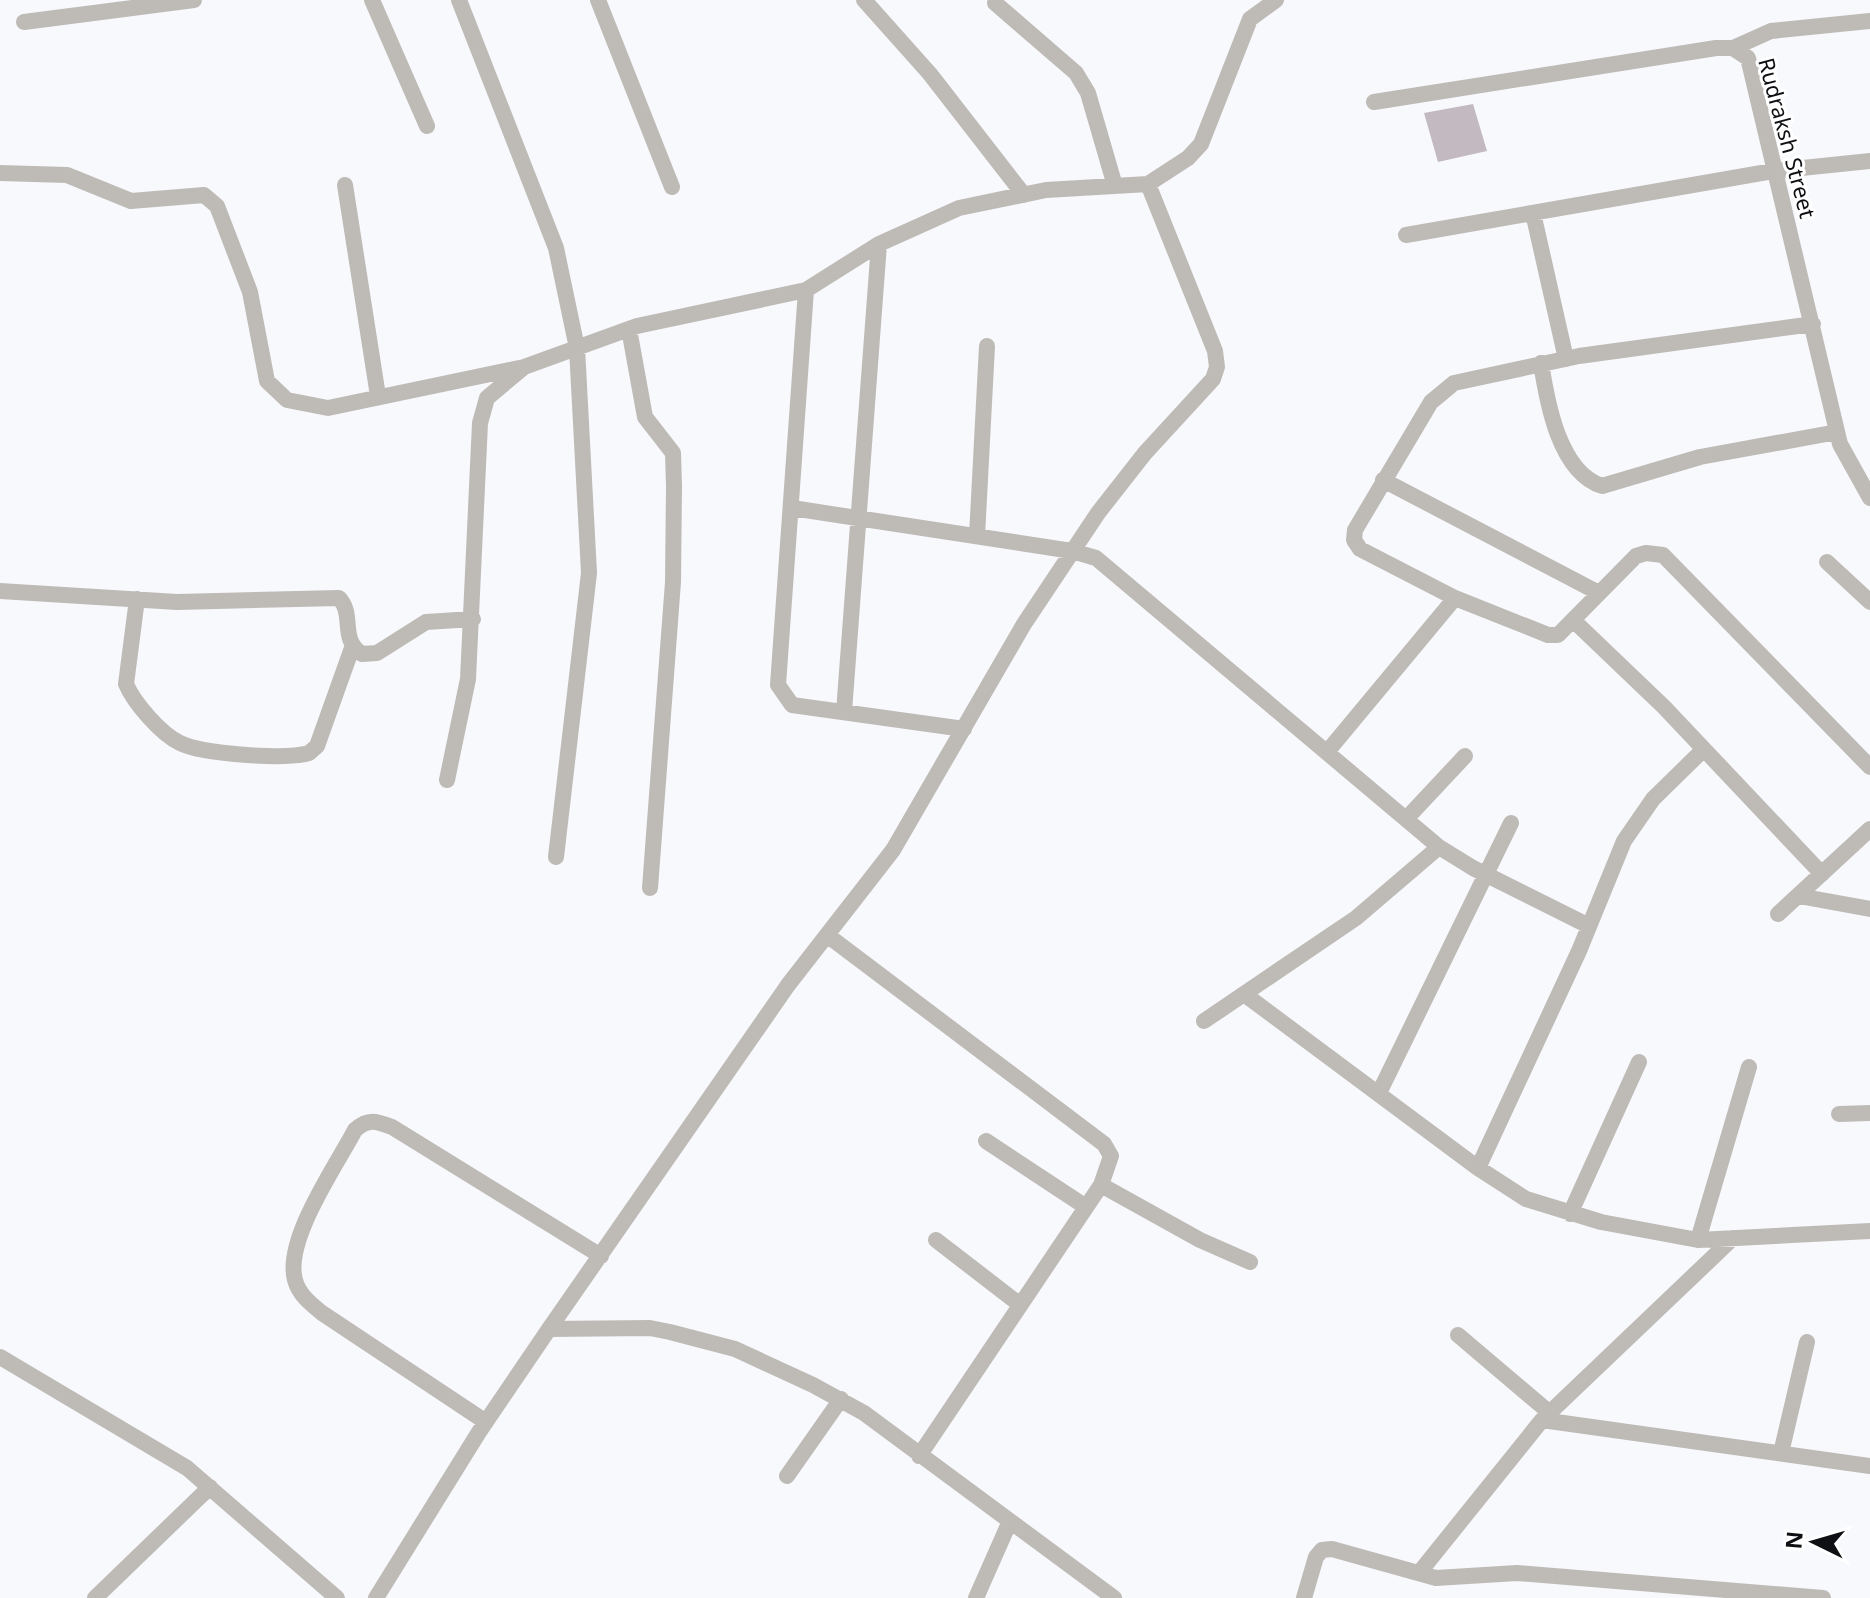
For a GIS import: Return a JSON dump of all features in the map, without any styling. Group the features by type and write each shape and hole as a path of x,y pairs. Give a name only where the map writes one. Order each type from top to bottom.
{"street":[{"path":"24,22 194,0"},
{"path":"372,0 427,126"},
{"path":"459,0 556,248 577,348 589,573 556,857"},
{"path":"598,0 672,187"},
{"path":"864,0 930,74 1024,195"},
{"path":"0,173 67,175 131,201 204,195 217,206 250,292 267,381 287,400 328,408 524,367 629,329 806,290 879,244 959,208 1024,195 1148,184 1188,158 1201,144 1250,19 1264,5 1276,0"},
{"path":"995,3 1076,73 1088,93 1115,186"},
{"path":"1733,48 1771,31 1870,21"},
{"name":"Rudraksh Street","path":"1374,102 1716,48 1733,48 1748,58 1837,432 1851,468 1870,498"},
{"path":"1406,235 1773,171 1870,161"},
{"path":"376,1598 486,1422 549,1329 827,935 893,850 1024,624 1072,551 1145,453 1207,387 1217,367 1215,351 1148,184"},
{"path":"345,185 378,396"},
{"path":"1533,213 1566,359"},
{"path":"844,712 879,244"},
{"path":"806,290 778,685 792,705 964,729"},
{"path":"1813,324 1541,363 1478,376 1443,389 1383,480 1355,530 1354,540 1360,549 1455,598 1548,635 1558,635 1636,556 1646,553 1663,555 1870,767"},
{"path":"629,329 645,417 673,453 674,475 673,582 650,888"},
{"path":"977,536 987,346"},
{"path":"1541,363 1553,427 1584,477 1602,486 1700,457 1837,432"},
{"path":"447,780 468,679 482,407 503,382 524,367"},
{"path":"1383,480 1599,593"},
{"path":"792,508 1072,551 1110,567 1439,847 1589,926"},
{"path":"1827,562 1870,602"},
{"path":"0,591 177,602 339,598 345,604 347,638 352,648 362,654 377,653 426,622 473,619"},
{"path":"1327,752 1455,598"},
{"path":"137,599 126,684 131,695 168,734 178,743 191,747 255,755 309,753 317,746 352,648"},
{"path":"1573,620 1704,749 1822,874"},
{"path":"1478,1168 1589,926 1624,841 1637,819 1704,749"},
{"path":"1406,819 1465,756"},
{"path":"1379,1093 1511,823"},
{"path":"1778,914 1870,829"},
{"path":"1204,1021 1356,918 1439,847"},
{"path":"1799,896 1870,909"},
{"path":"827,935 1104,1144 1111,1156 1101,1185 919,1456"},
{"path":"1244,994 1508,1190 1570,1214 1698,1240 1870,1231"},
{"path":"1570,1214 1639,1062"},
{"path":"1698,1240 1749,1067"},
{"path":"1839,1114 1870,1113"},
{"path":"486,1422 322,1313 305,1299 295,1280 297,1239 355,1130 363,1122 374,1120 392,1127 601,1256"},
{"path":"986,1141 1086,1207"},
{"path":"1101,1185 1200,1240 1250,1262"},
{"path":"1419,1573 1546,1416 1733,1238"},
{"path":"936,1240 1019,1304"},
{"path":"549,1329 650,1328 670,1332 735,1349 841,1399 1114,1598"},
{"path":"1458,1335 1546,1416 1870,1466"},
{"path":"1781,1453 1807,1342"},
{"path":"0,1357 162,1450 210,1487 337,1598"},
{"path":"787,1476 841,1399"},
{"path":"95,1598 210,1487"},
{"path":"976,1598 1010,1521"},
{"path":"1304,1598 1316,1557 1322,1550 1332,1549 1452,1579 1517,1573 1823,1598"}],"building":[{"path":"1473,104 1487,151 1438,162 1424,113"}]}
